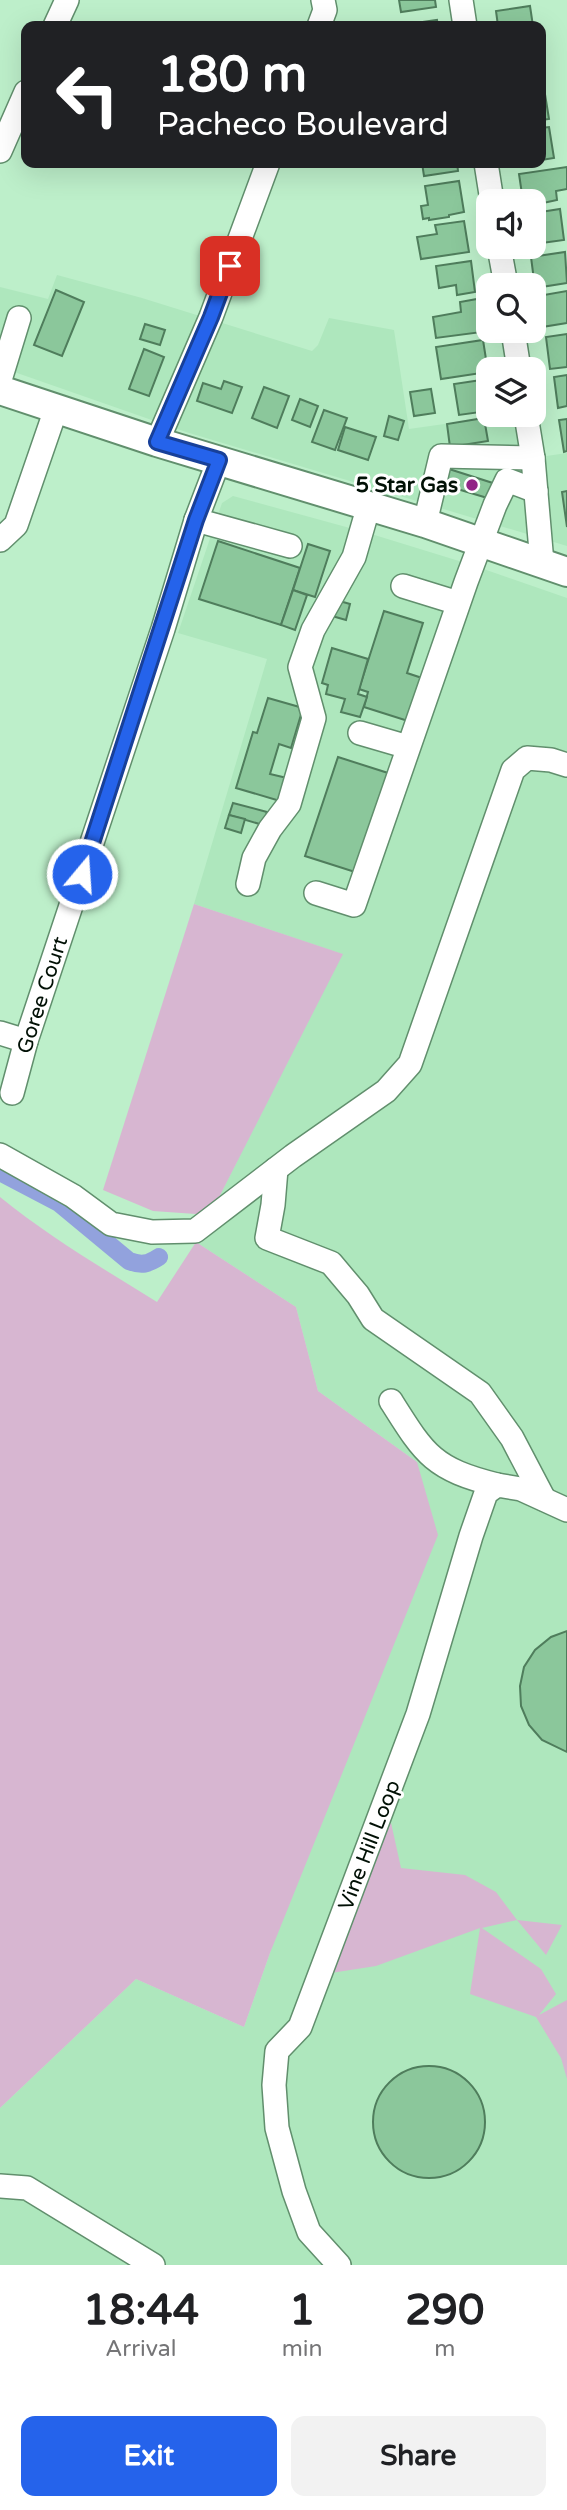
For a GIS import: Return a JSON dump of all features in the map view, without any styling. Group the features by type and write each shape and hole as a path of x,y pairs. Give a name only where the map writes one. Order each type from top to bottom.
{"main road":[{"path":"0,390 157,442 369,505 554,568"}],"street":[{"path":"57,21 67,0"},
{"path":"321,21 325,10 323,0"},
{"path":"461,0 464,21"},
{"path":"0,151 21,103"},
{"path":"157,442 211,317 266,168"},
{"path":"487,168 490,189"},
{"path":"0,380 19,318"},
{"path":"0,540 16,525 56,409"},
{"path":"528,427 536,491 554,568"},
{"path":"425,523 441,456 507,469 536,491"},
{"path":"316,893 354,905 507,469 533,458"},
{"name":"Goree Court","path":"12,1093 26,1041 159,642 196,520 219,460"},
{"path":"248,884 254,858 270,829 289,804 314,718 300,667 313,630 354,556 369,505"},
{"path":"196,520 290,546"},
{"path":"403,586 458,603"},
{"path":"360,733 408,747"},
{"path":"0,1155 73,1196 111,1224 152,1232 195,1231 276,1169 386,1091 410,1064 513,770 527,758 551,760 567,765"},
{"path":"0,1033 26,1041"},
{"path":"276,1169 274,1205 267,1238 331,1264 358,1295 373,1319 480,1393 512,1438 544,1499"},
{"path":"391,1402 414,1437 436,1463 465,1477 521,1489 567,1510"},
{"name":"Vine Hill Loop","path":"339,2265 309,2232 294,2191 277,2129 274,2085 277,2051 300,2027 418,1714 486,1493 497,1485"},
{"path":"0,2186 27,2188 152,2265"}],"shaded area":[{"path":"57,275 142,298 312,351 318,345 329,318 394,330 409,429 476,420 476,427 528,427 533,458 567,453 567,546 186,432 0,367 0,287 48,299"},
{"path":"233,496 368,533 567,598 567,2265 0,2265 0,2108 136,1979 244,2027 270,1953 417,1462 318,1391 296,1307 196,1242 342,954 194,904 267,659 178,633 222,503"},
{"path":"194,904 343,954 210,1215 153,1211 103,1190"},
{"path":"0,1197 57,1239 157,1302 196,1242 296,1307 318,1391 417,1462 438,1535 270,1953 244,2027 136,1979 0,2108"},
{"path":"386,1800 401,1868 465,1875 496,1892 517,1920 482,1928 541,1969 556,1994 539,2015 567,2000 567,2079 561,2058 536,2017 470,1994 480,1928 376,1966 318,1975"},
{"path":"517,1920 562,1925 546,1955"}],"building":[{"path":"399,0 435,0 436,7 401,12"},
{"path":"530,6 532,21 497,21 496,11"},
{"path":"546,127 549,127 554,158 546,159"},
{"path":"567,167 567,189 556,191 557,200 546,202 546,189 521,189 519,174"},
{"path":"423,168 458,168 458,171 424,176"},
{"path":"459,181 464,212 449,217 423,219 421,206 428,205 425,186"},
{"path":"560,209 564,240 546,242 546,211"},
{"path":"464,221 469,252 421,259 417,237 437,234 435,225"},
{"path":"565,252 567,283 546,286 546,273 533,273 531,259 546,259 546,255"},
{"path":"471,261 475,292 457,295 456,285 439,288 436,266"},
{"path":"56,290 84,302 62,356 34,345"},
{"path":"567,291 567,323 546,326 546,295"},
{"path":"476,299 476,333 436,338 433,317 461,312 460,302"},
{"path":"145,324 165,330 160,345 140,339"},
{"path":"567,334 567,367 550,369 546,337"},
{"path":"476,341 483,343 486,357 476,357 476,374 441,379 436,347"},
{"path":"144,349 164,357 149,396 129,389"},
{"path":"567,375 567,406 558,408 554,377"},
{"path":"224,381 242,387 232,413 197,401 203,383 221,389"},
{"path":"476,381 476,413 459,415 454,384"},
{"path":"264,387 289,396 277,428 252,418"},
{"path":"431,389 435,413 414,416 410,392"},
{"path":"300,399 318,406 310,427 292,420"},
{"path":"324,410 347,418 335,450 312,442"},
{"path":"389,416 404,421 398,440 384,436"},
{"path":"476,419 476,427 486,427 488,441 450,447 447,424"},
{"path":"567,419 567,451 564,452 559,420"},
{"path":"345,427 376,437 368,460 338,450"},
{"name":"5 Star Gas","path":"449,469 499,485 494,500 444,485"},
{"path":"567,491 567,527 562,492"},
{"path":"218,541 300,568 281,625 199,599"},
{"path":"308,544 330,551 315,597 293,590"},
{"path":"293,590 307,595 295,630 281,625"},
{"path":"336,600 350,604 346,620 332,616"},
{"path":"384,611 423,623 407,673 422,678 408,721 364,707 368,692 359,689"},
{"path":"332,648 368,659 358,694 367,697 360,717 341,712 345,699 326,694 328,685 322,683"},
{"path":"268,698 303,708 291,748 279,744 270,774 287,778 280,801 236,788 253,732 257,733"},
{"path":"338,757 388,773 355,872 305,856"},
{"path":"233,803 267,812 263,825 229,815"},
{"path":"229,815 245,819 241,833 225,828"},
{"path":"567,1631 567,1752 542,1740 529,1725 521,1706 520,1686 524,1667 535,1650 551,1637"},
{"path":"429,2066 450,2071 468,2083 480,2101 485,2122 480,2143 468,2161 450,2173 429,2178 408,2173 390,2161 378,2143 373,2122 378,2101 390,2083 408,2071"}],"waterway":[{"path":"0,1172 59,1203 129,1261 145,1264 159,1257"}],"place":[{"name":"5 Star Gas","path":"472,485"}],"route":[{"path":"82,874 196,520 219,460 157,442 230,266"}]}
